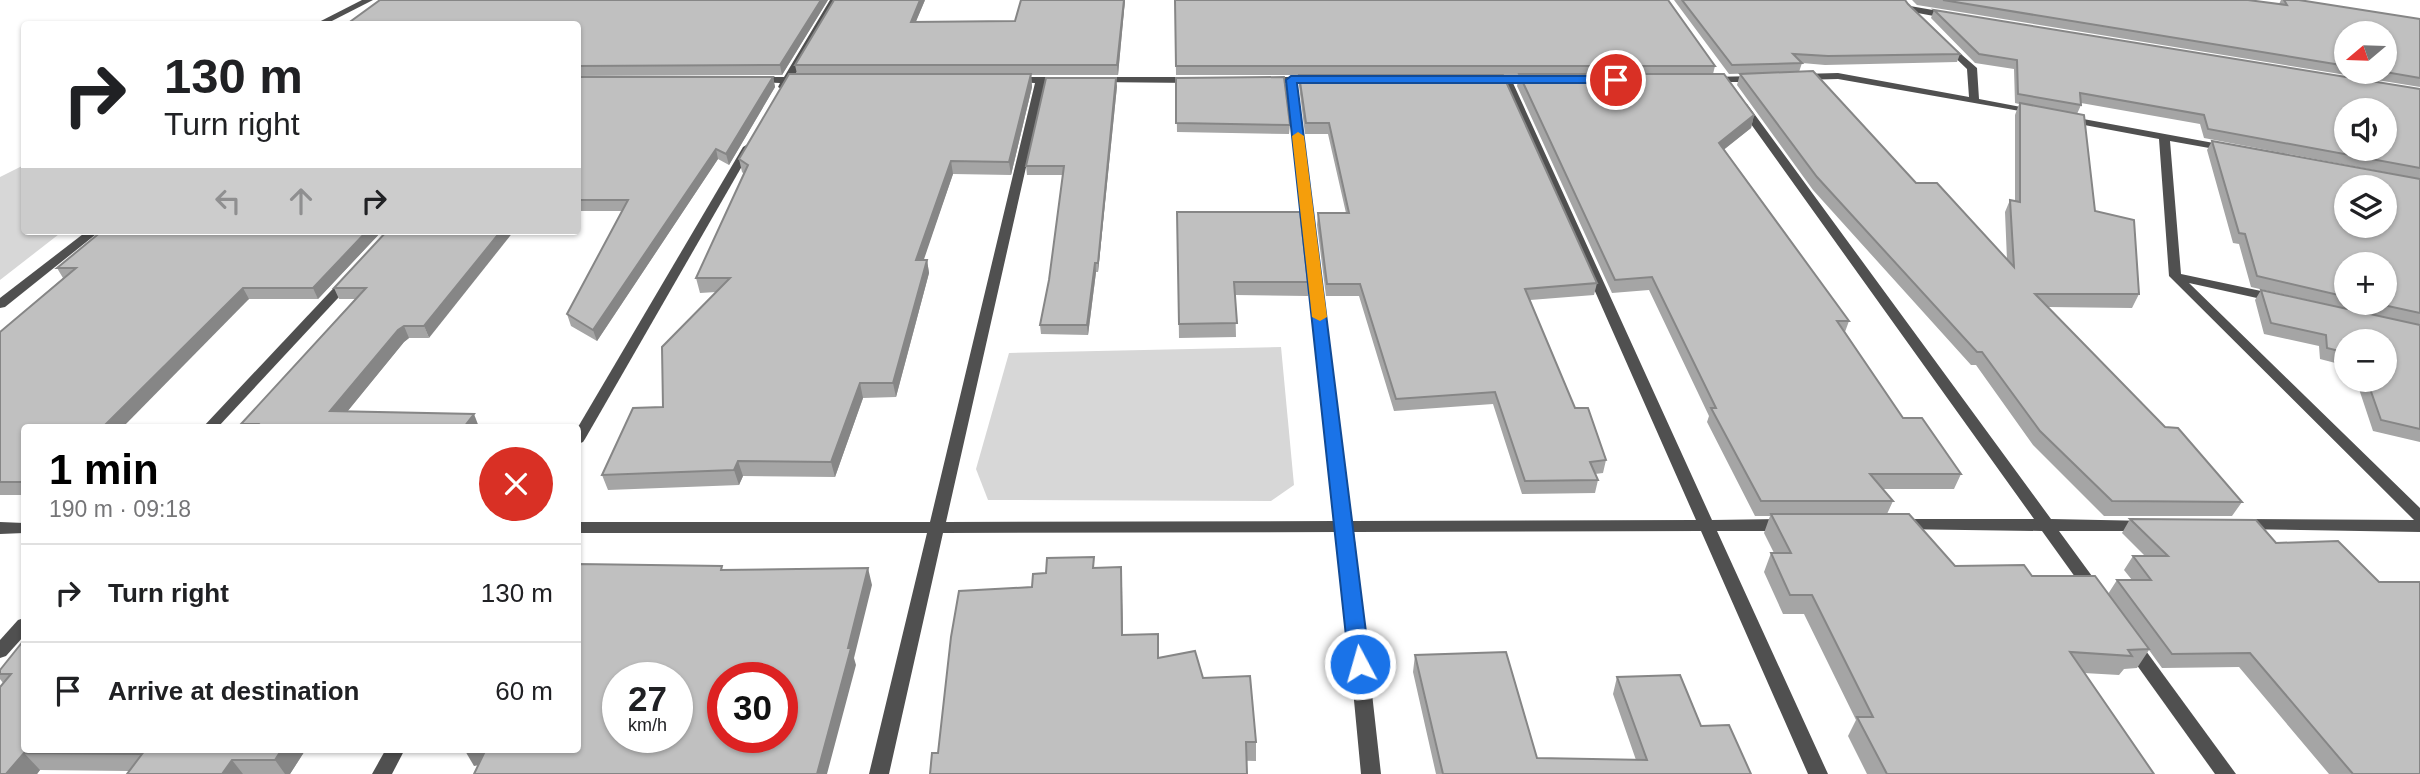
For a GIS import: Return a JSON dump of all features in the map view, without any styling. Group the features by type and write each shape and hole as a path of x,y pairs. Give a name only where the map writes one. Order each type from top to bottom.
{"street":[{"path":"326,21 369,0"},
{"path":"773,104 834,0"},
{"path":"1904,0 1928,26"},
{"path":"1910,9 1965,18"},
{"path":"1937,34 1972,68 1974,102"},
{"path":"1697,80 1721,75 1775,78"},
{"path":"1721,75 2100,600"},
{"path":"1787,78 1838,76 2042,114"},
{"path":"745,80 814,80"},
{"path":"1001,80 1069,80"},
{"path":"879,774 1041,80"},
{"path":"1083,80 1208,80"},
{"path":"1250,80 1332,80"},
{"path":"1291,80 1345,526 1371,774"},
{"path":"1480,80 1548,80"},
{"path":"1507,80 1818,774"},
{"path":"2056,117 2231,149"},
{"path":"2164,137 2175,276 2420,517"},
{"path":"581,434 752,140"},
{"path":"0,304 89,235"},
{"path":"213,424 357,270"},
{"path":"2175,276 2284,300"},
{"path":"581,528 1801,525"},
{"path":"1882,525 2156,525"},
{"path":"2226,525 2420,526"},
{"path":"0,528 21,528"},
{"path":"0,652 21,628"},
{"path":"2124,633 2226,774"},
{"path":"382,774 394,753"}],"shaded area":[{"path":"21,166 21,235 58,235 0,280 0,177"},
{"path":"1281,347 1294,485 1271,501 988,500 976,469 1009,353"}],"building":[{"path":"380,0 821,0 780,65 581,66 581,21 351,21"},
{"path":"834,0 920,0 911,22 1015,21 1021,0 1124,0 1117,65 795,65"},
{"path":"1175,0 1668,0 1715,66 1176,66"},
{"path":"1682,0 1905,0 1960,54 1793,54 1802,63 1732,65"},
{"path":"1943,0 2248,0 2287,5 2284,0 2299,0 2420,19 2420,78 2398,74 2398,21 2334,21 2334,64"},
{"path":"1934,10 2334,75 2334,84 2389,84 2420,89 2420,168 2382,161 2397,161 2397,98 2334,98 2334,152 2208,129 2204,115 2080,93 2081,105 2018,94 2017,60 1979,54"},
{"path":"1813,71 1916,183 1937,183 2014,267 2010,200 2020,202 2020,103 2084,115 2095,211 2134,220 2139,294 2035,294 2165,427 2178,428 2242,502 2112,501 2040,431 1982,352 1977,352 1817,177 1740,74"},
{"path":"789,74 1031,74 1009,162 951,161 916,260 927,260 893,383 860,383 831,462 738,461 734,470 602,475 633,408 663,407 662,347 730,278 696,278 748,165 739,159"},
{"path":"1519,74 1724,74 1754,115 1719,143 1849,321 1837,321 1903,418 1922,418 1961,474 1870,474 1893,501 1761,501 1711,408 1716,408 1652,277 1615,280"},
{"path":"1299,75 1503,75 1597,283 1525,289 1575,408 1588,408 1606,460 1590,462 1598,480 1525,481 1495,392 1396,399 1360,284 1327,284 1318,213 1349,213 1329,123 1306,123"},
{"path":"581,77 773,77 726,154 716,149 593,330 567,314 628,200 581,200"},
{"path":"1284,77 1290,125 1176,123 1176,78"},
{"path":"1046,78 1116,78 1098,263 1095,263 1087,325 1040,325 1049,280 1064,166 1026,166"},
{"path":"2212,141 2420,179 2420,313 2397,308 2397,252 2334,252 2334,294 2257,276 2245,234 2239,233"},
{"path":"1177,212 1300,212 1308,282 1234,282 1237,323 1179,324"},
{"path":"97,235 363,235 313,288 243,288 106,424 21,424 21,482 0,482 0,332 76,268 57,268"},
{"path":"383,235 498,235 424,326 404,326 398,330 330,411 474,414 466,424 241,424 366,288 334,288"},
{"path":"2261,290 2334,306 2334,315 2375,315 2420,325 2420,429 2381,420 2371,392 2397,392 2397,329 2334,329 2334,350 2327,348 2326,335 2271,323"},
{"path":"1771,514 1909,514 1955,566 2024,565 2032,576 2095,576 2149,649 2128,650 2132,656 2070,652 2154,774 1887,774 1857,717 1873,717 1812,595 1790,595 1771,553 1791,553"},
{"path":"2130,519 2256,520 2276,543 2338,541 2379,582 2420,582 2420,774 2353,774 2250,653 2172,654 2117,580 2151,580 2133,556 2168,556"},
{"path":"1094,557 1093,568 1121,567 1122,635 1158,634 1158,658 1195,651 1203,678 1250,676 1256,742 1246,742 1247,774 930,774 932,753 938,753 959,591 1032,587 1033,574 1046,573 1047,558"},
{"path":"581,564 722,566 721,570 868,568 848,648 851,648 817,774 474,774 484,753 581,753"},
{"path":"21,644 21,753 24,753 6,774 0,774 0,687 11,674 0,674 0,670"},
{"path":"1506,652 1537,758 1647,760 1617,677 1680,675 1701,726 1729,725 1751,774 1443,774 1415,655"},
{"path":"24,753 279,753 275,760 232,760 222,774 127,774 142,754"}],"slow traffic":[{"path":"1298,136 1320,317"}],"route":[{"path":"1360,664 1291,80 1616,80"}]}
